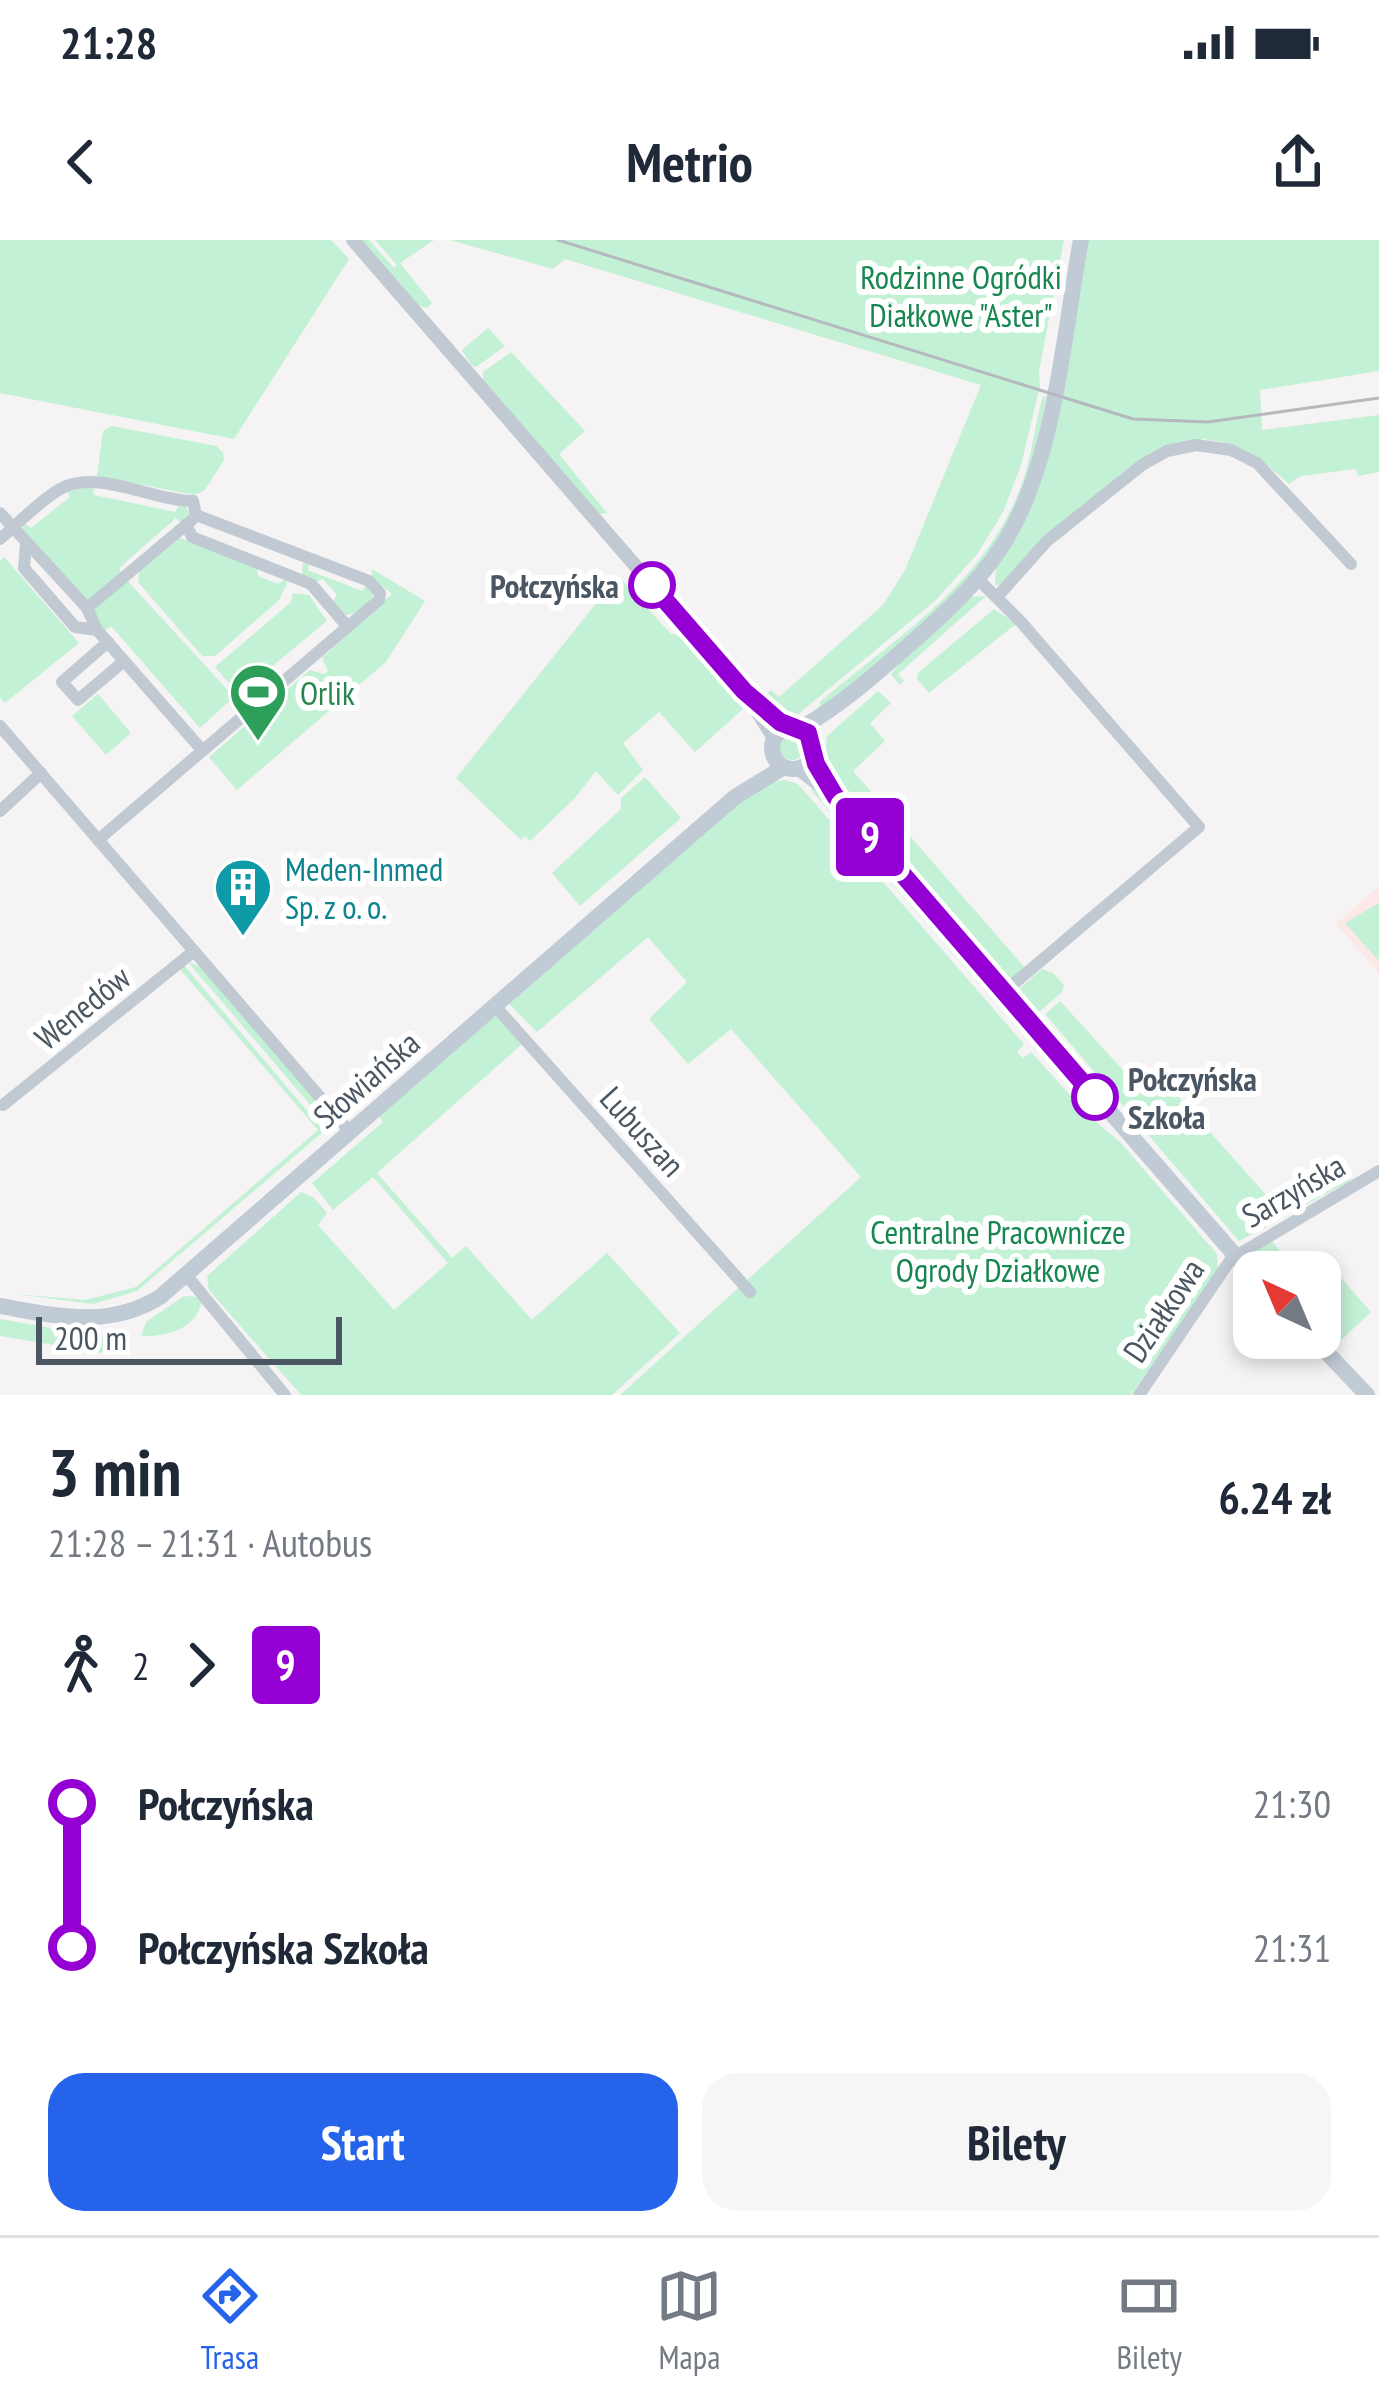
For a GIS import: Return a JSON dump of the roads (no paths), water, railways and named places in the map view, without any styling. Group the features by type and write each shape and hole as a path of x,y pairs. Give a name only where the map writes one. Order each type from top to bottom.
{"main road":[{"name":"Słowiańska","path":"0,1306 106,1318 151,1302 187,1276 958,602 1013,526 1036,469 1081,240"},
{"path":"793,747 1233,1255"},
{"path":"1332,1359 1367,1395"}],"street":[{"path":"353,240 793,747"},
{"path":"997,597 1048,542 1142,465 1167,451 1196,445 1231,450 1257,463 1351,564"},
{"path":"0,539 56,491 83,482 193,501 192,537 311,584 347,626"},
{"path":"0,512 87,608 97,631 202,750"},
{"path":"98,840 379,600 376,585 302,554 192,520"},
{"path":"87,608 192,520"},
{"path":"26,544 25,568 75,627 97,631"},
{"path":"294,577 302,554"},
{"path":"978,578 1199,827 1004,992"},
{"path":"108,642 62,682 78,700 124,661"},
{"path":"0,726 350,1132"},
{"path":"0,811 41,773"},
{"name":"Wenedów","path":"3,1105 194,951"},
{"name":"Lubuszan","path":"495,1006 750,1292"},
{"name":"Sarzyńska","path":"1243,1251 1379,1171"},
{"name":"Działkowa","path":"1139,1395 1233,1257"},
{"path":"187,1276 285,1395"}],"railway":[{"path":"558,240 1133,419 1208,422 1379,398"}],"place":[{"name":"Połczyńska","path":"652,585"},
{"name":"Orlik","path":"258,743"},
{"name":"Meden-Inmed Sp. z o. o.","path":"243,938"},
{"name":"Połczyńska Szkoła","path":"1095,1097"}],"park label":[{"name":"Rodzinne Ogródki Diałkowe \"Aster\"","path":"961,295"},
{"name":"Centralne Pracownicze Ogrody Działkowe","path":"998,1250"}]}
